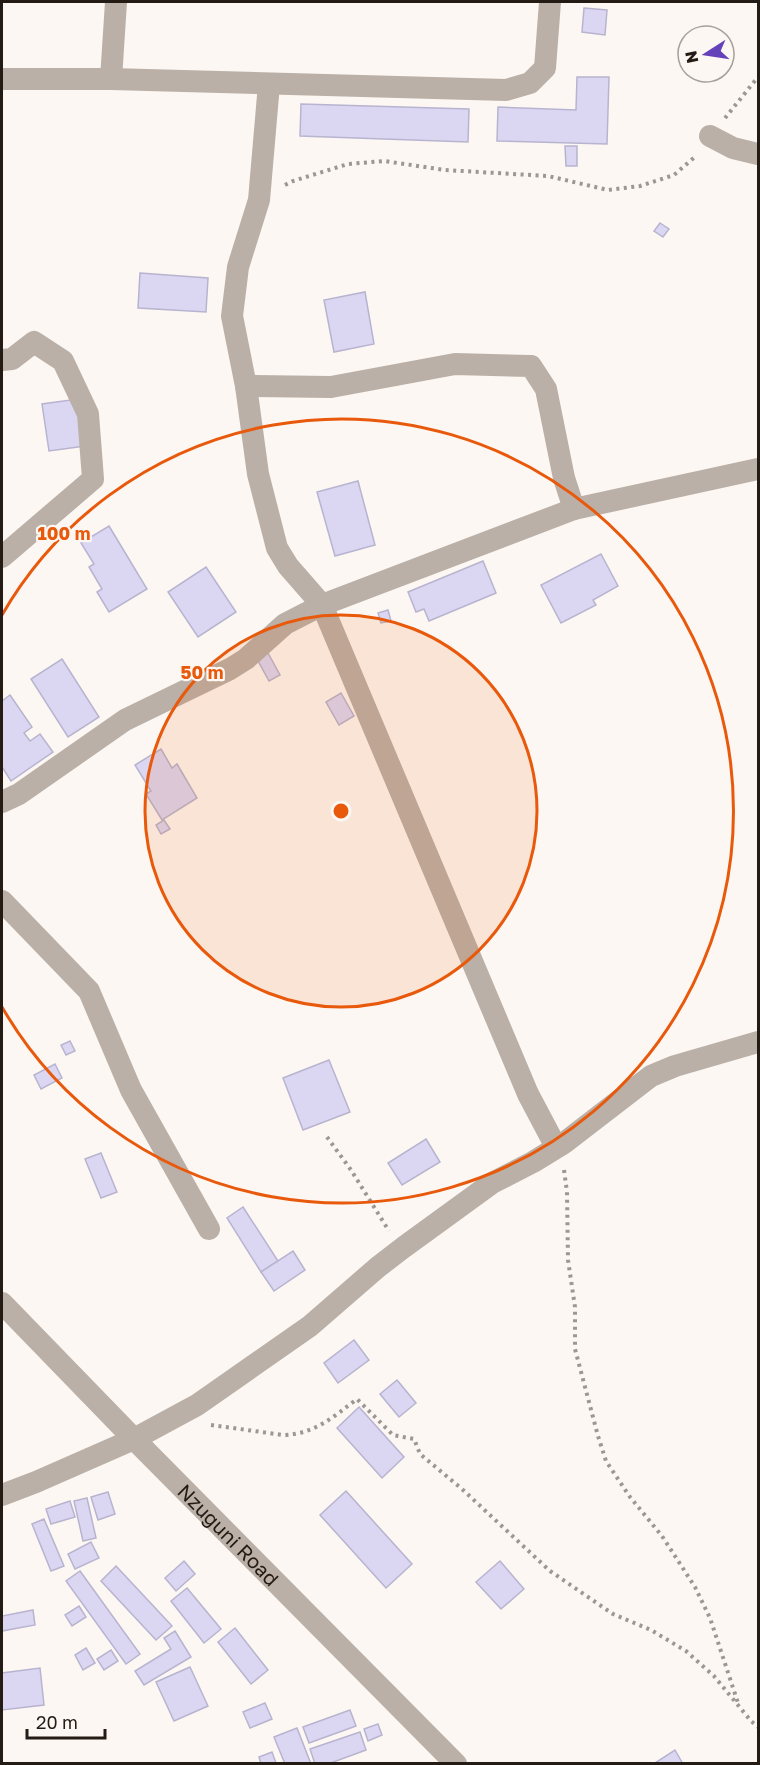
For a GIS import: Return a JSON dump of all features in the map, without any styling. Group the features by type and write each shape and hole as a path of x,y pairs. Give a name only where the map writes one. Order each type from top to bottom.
{"street":[{"path":"111,79 116,2"},
{"path":"2,78 506,90 530,83 545,68 550,2"},
{"path":"269,84 259,200 238,267 232,316 246,386 258,474 277,548 288,566 322,605 528,1094 556,1147"},
{"path":"710,136 732,148 759,154"},
{"path":"2,360 12,358 34,342 63,361 88,414 93,479 2,557"},
{"path":"246,386 331,387 455,364 531,366 546,389 564,478 574,509"},
{"path":"2,802 19,794 125,720 230,669 246,659 285,624 322,605 574,509 759,469"},
{"path":"2,901 89,991 131,1090 209,1229"},
{"path":"2,1495 134,1439 197,1405 310,1326 404,1246 492,1183 556,1147 651,1076 675,1066 759,1042"},
{"name":"Nzuguni Road","path":"2,1303 456,1764"}],"path":[{"path":"259,200 293,181 348,164 384,161 445,170 548,176 608,189 640,186 674,175 693,159 759,77"},
{"path":"327,1137 351,1170 387,1228 404,1246"},
{"path":"556,1147 564,1171 567,1191 568,1260 575,1307 575,1349 606,1461 630,1497 662,1536 695,1587 710,1618 740,1706"},
{"path":"209,1424 283,1435 294,1434 321,1426 357,1399 393,1435 414,1439 420,1454 462,1489 550,1570 613,1614 651,1630 686,1651 714,1676 751,1721 759,1727"}],"building":[{"path":"584,8 607,10 605,35 582,32"},
{"path":"577,77 609,77 607,144 497,141 498,107 576,110"},
{"path":"301,104 469,109 468,142 300,136"},
{"path":"565,146 577,146 577,166 566,166"},
{"path":"660,223 669,229 663,237 654,231"},
{"path":"140,273 208,278 206,312 138,308"},
{"path":"365,292 374,344 334,352 324,300"},
{"path":"78,399 85,446 49,451 42,404"},
{"path":"358,481 375,545 335,556 317,492"},
{"path":"109,526 147,589 109,612 97,592 102,589 89,567 94,564 81,543"},
{"path":"601,554 618,586 593,600 596,605 561,623 541,585"},
{"path":"483,561 496,593 429,621 424,609 416,612 408,592"},
{"path":"206,567 236,612 198,637 168,592"},
{"path":"388,610 391,621 381,623 378,613"},
{"path":"268,653 280,675 269,681 257,659"},
{"path":"62,659 99,717 68,737 31,679"},
{"path":"341,693 354,716 339,725 326,702"},
{"path":"10,695 32,727 24,733 30,741 40,734 53,752 11,781 2,767 2,701"},
{"path":"161,749 172,768 177,764 197,798 162,820 146,794 151,791 135,765"},
{"path":"164,820 170,829 161,834 156,825"},
{"path":"70,1041 75,1051 66,1055 61,1045"},
{"path":"329,1060 350,1112 303,1130 283,1078"},
{"path":"55,1064 62,1078 41,1089 34,1075"},
{"path":"426,1139 440,1162 402,1185 388,1163"},
{"path":"101,1153 117,1192 101,1198 85,1159"},
{"path":"243,1207 278,1261 261,1272 227,1218"},
{"path":"293,1251 305,1270 274,1291 261,1272"},
{"path":"354,1340 369,1360 338,1383 324,1363"},
{"path":"397,1380 416,1403 399,1417 380,1394"},
{"path":"359,1407 404,1457 382,1478 337,1428"},
{"path":"346,1491 412,1564 386,1588 320,1515"},
{"path":"108,1492 115,1514 98,1520 91,1497"},
{"path":"87,1498 96,1538 83,1541 74,1501"},
{"path":"70,1501 75,1517 51,1524 46,1509"},
{"path":"44,1519 64,1566 51,1571 32,1524"},
{"path":"91,1542 99,1558 75,1569 68,1554"},
{"path":"184,1561 195,1574 176,1591 165,1578"},
{"path":"500,1561 524,1589 501,1609 476,1582"},
{"path":"116,1566 172,1626 156,1640 101,1581"},
{"path":"80,1571 140,1654 126,1664 66,1581"},
{"path":"187,1588 221,1629 204,1643 171,1601"},
{"path":"79,1606 86,1617 72,1626 65,1615"},
{"path":"33,1610 35,1625 2,1631 2,1616"},
{"path":"235,1628 268,1670 251,1684 218,1642"},
{"path":"175,1631 191,1657 144,1685 135,1671 171,1649 164,1638"},
{"path":"86,1648 95,1663 83,1670 75,1655"},
{"path":"111,1650 118,1661 104,1670 97,1659"},
{"path":"190,1667 208,1706 174,1721 156,1682"},
{"path":"40,1668 44,1705 2,1710 2,1673"},
{"path":"265,1703 272,1719 250,1728 243,1712"},
{"path":"350,1710 356,1726 309,1743 303,1727"},
{"path":"378,1724 382,1735 368,1741 364,1729"},
{"path":"297,1728 311,1764 285,1764 274,1737"},
{"path":"360,1732 366,1750 328,1764 315,1764 310,1749"},
{"path":"675,1750 683,1764 655,1764 655,1763"},
{"path":"272,1752 276,1763 261,1764 259,1757"}]}
